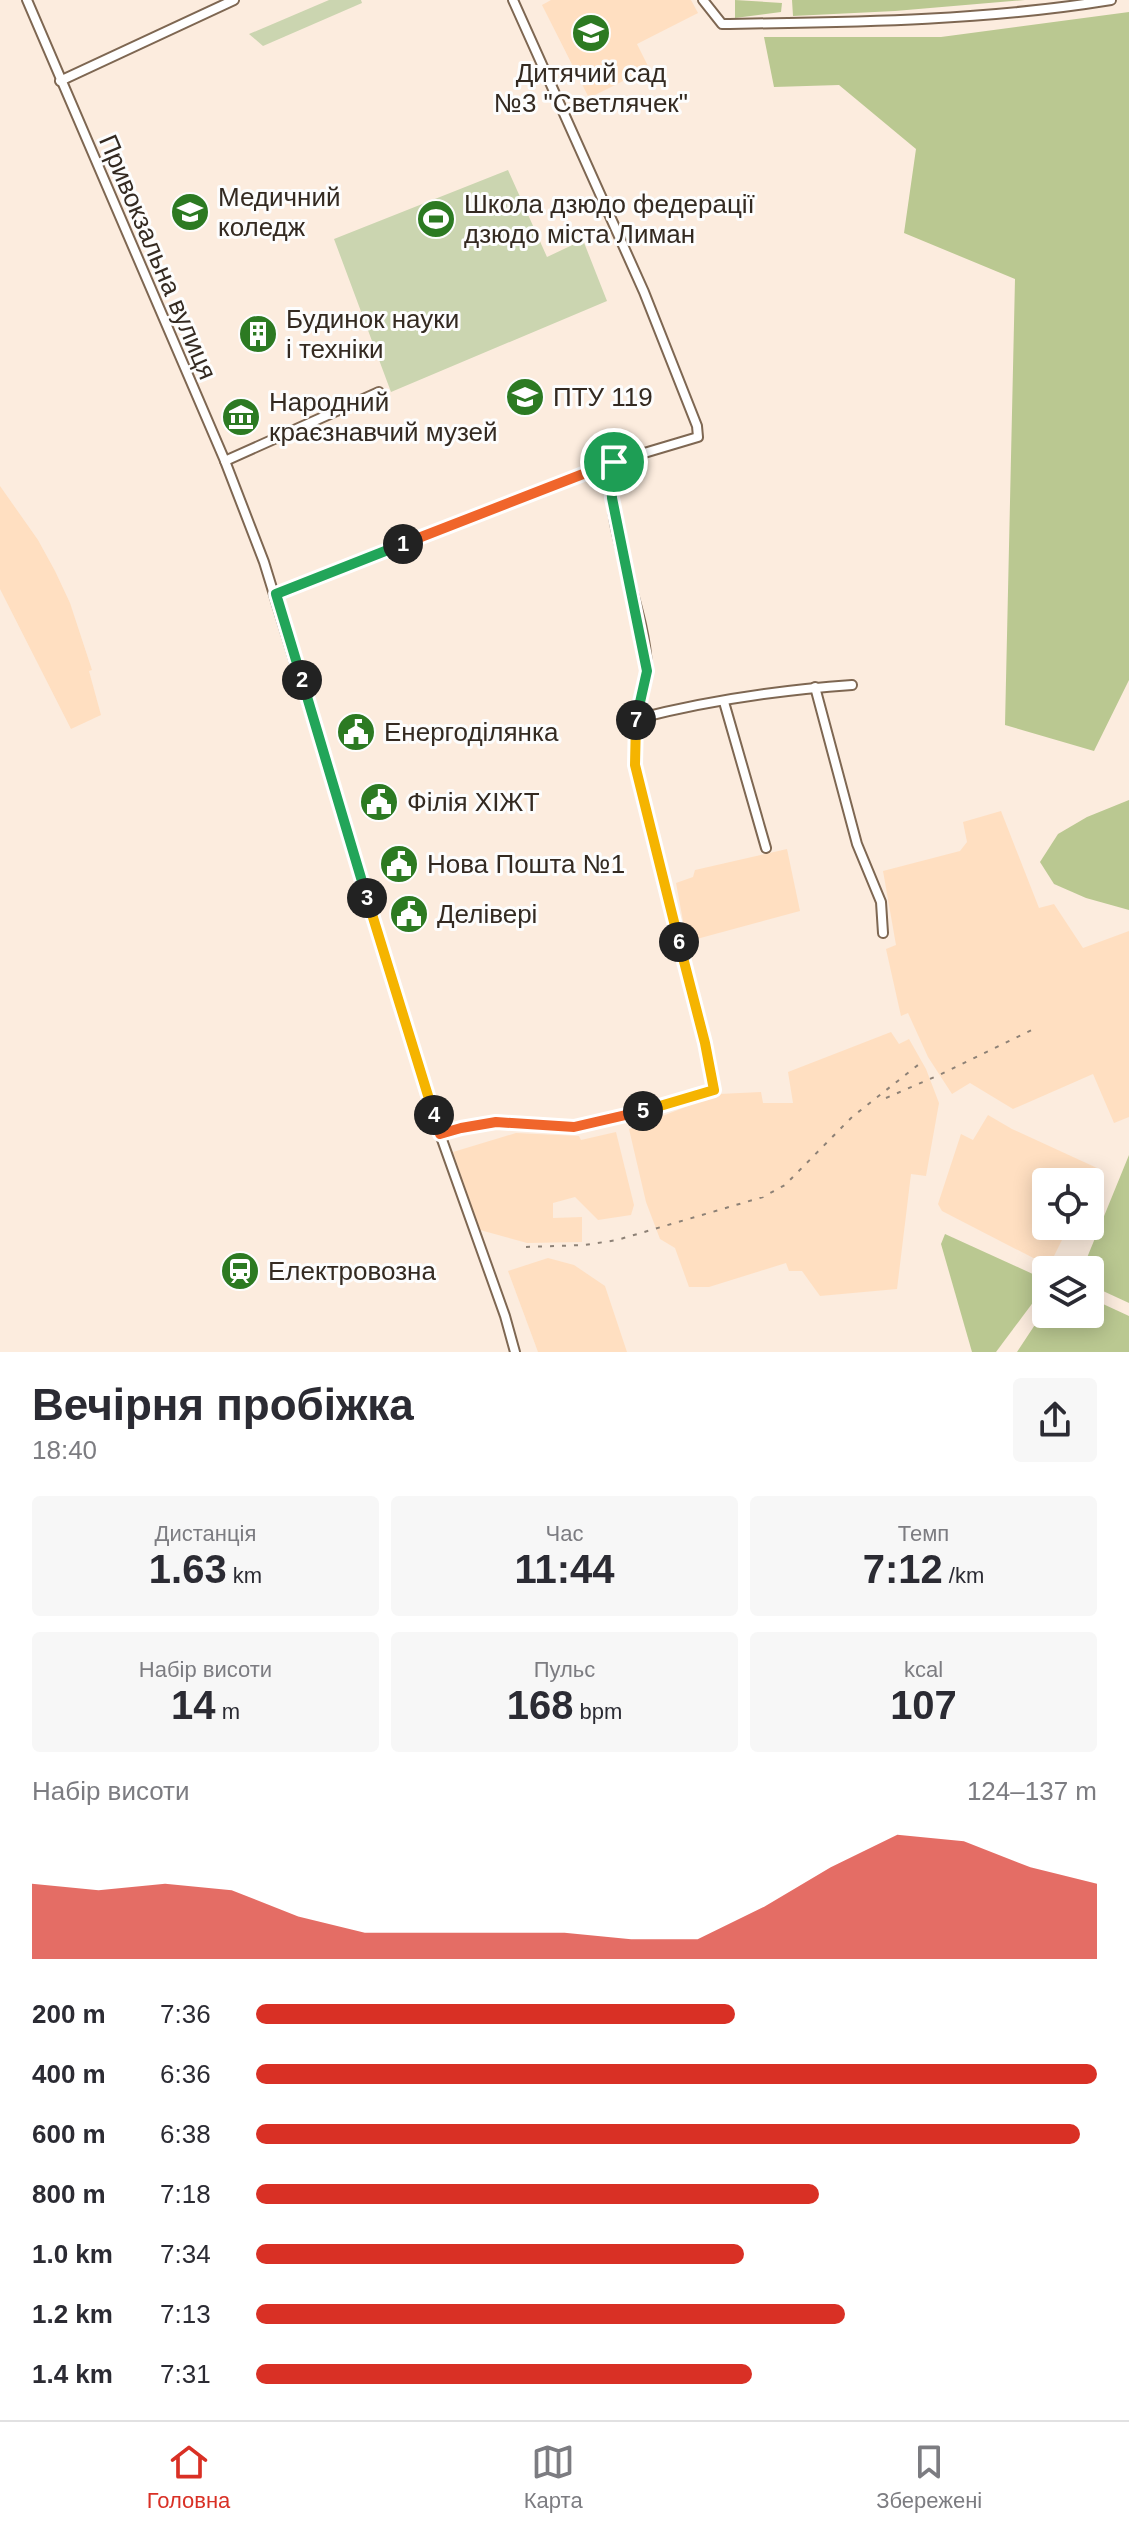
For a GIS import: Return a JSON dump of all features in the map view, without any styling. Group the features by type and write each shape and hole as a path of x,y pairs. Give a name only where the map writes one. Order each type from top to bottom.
{"street":[{"name":"Привокзальна вулиця","path":"27,0 225,461 276,594 440,1134 515,1352"},
{"path":"60,81 234,0"},
{"path":"276,594 614,462 698,437 697,426 644,292 513,0"},
{"path":"703,0 722,24 993,15 1111,0"},
{"path":"225,461 379,392"},
{"path":"440,1134 496,1122 574,1127 635,1114 714,1090 635,765 636,719 647,671 612,498 614,462"},
{"path":"636,719 815,687 852,685"},
{"path":"815,687 857,844 881,902 883,933"},
{"path":"724,702 766,848"}],"shaded area":[{"path":"551,0 691,0 698,13 637,44 649,68 589,98 542,5"},
{"path":"0,486 38,540 55,571 70,603 92,670 89,671 101,715 71,729 0,589"},
{"path":"1001,811 1039,908 1054,904 1083,948 1129,931 1129,1117 1114,1123 1093,1074 1013,1109 970,1083 952,1094 928,1057 908,1013 901,1016 886,949 896,945 883,871 960,851 967,842 963,822"},
{"path":"787,849 800,911 693,940 691,936 686,937 676,883 693,877 695,870"},
{"path":"891,1032 899,1044 909,1039 926,1069 939,1103 926,1176 911,1174 897,1289 820,1296 802,1271 789,1271 786,1263 709,1287 689,1287 675,1248 660,1239 646,1202 629,1129 719,1094 761,1092 763,1103 793,1103 788,1072"},
{"path":"988,1115 1097,1168 1032,1168 1032,1240 1062,1240 1054,1256 1032,1257 942,1211 938,1204 961,1134 973,1140"},
{"path":"616,1132 634,1205 631,1215 598,1220 575,1197 553,1203 553,1218 582,1217 582,1242 527,1243 480,1230 453,1152 516,1133 579,1136 581,1140"},
{"path":"548,1258 574,1265 605,1286 627,1352 538,1352 508,1271"}],"green space":[{"path":"329,0 361,0 362,3 263,46 249,34"},
{"path":"735,0 782,3 781,12 735,18"},
{"path":"792,0 1025,0 793,16"},
{"path":"1129,12 1129,680 1094,751 1005,725 1015,279 904,233 916,149 839,85 774,87 764,37 941,37"},
{"path":"508,170 547,257 583,240 607,301 391,392 334,239"},
{"path":"1129,800 1129,910 1086,898 1054,884 1040,862 1058,834 1087,817"},
{"path":"1129,1155 1129,1303 1104,1291 1104,1256 1088,1256 1094,1240 1104,1240 1104,1216"},
{"path":"945,1234 1032,1274 1032,1304 996,1352 972,1352 941,1244"},
{"path":"1104,1304 1129,1316 1129,1352 1017,1352 1033,1328 1104,1328"}],"railway":[{"path":"886,1098 1038,1027"},
{"path":"526,1247 585,1245 617,1240 763,1197 785,1185 852,1117 918,1065"}],"place":[{"name":"Дитячий сад №3 \"Светлячек\"","path":"591,33"},
{"name":"Медичний коледж","path":"190,212"},
{"name":"Школа дзюдо федерації дзюдо міста Лиман","path":"436,219"},
{"name":"Будинок науки і техніки","path":"258,334"},
{"name":"ПТУ 119","path":"525,397"},
{"name":"Народний краєзнавчий музей","path":"241,417"},
{"name":"Енергоділянка","path":"356,732"},
{"name":"Філія ХІЖТ","path":"379,802"},
{"name":"Нова Пошта №1","path":"399,864"},
{"name":"Делівері","path":"409,914"},
{"name":"Електровозна","path":"240,1271"}],"route":[{"path":"614,462 612,498 646,656 645,686 636,713 633,743 635,765 714,1090 635,1114 574,1127 496,1122 440,1134 276,594 614,462"}]}
